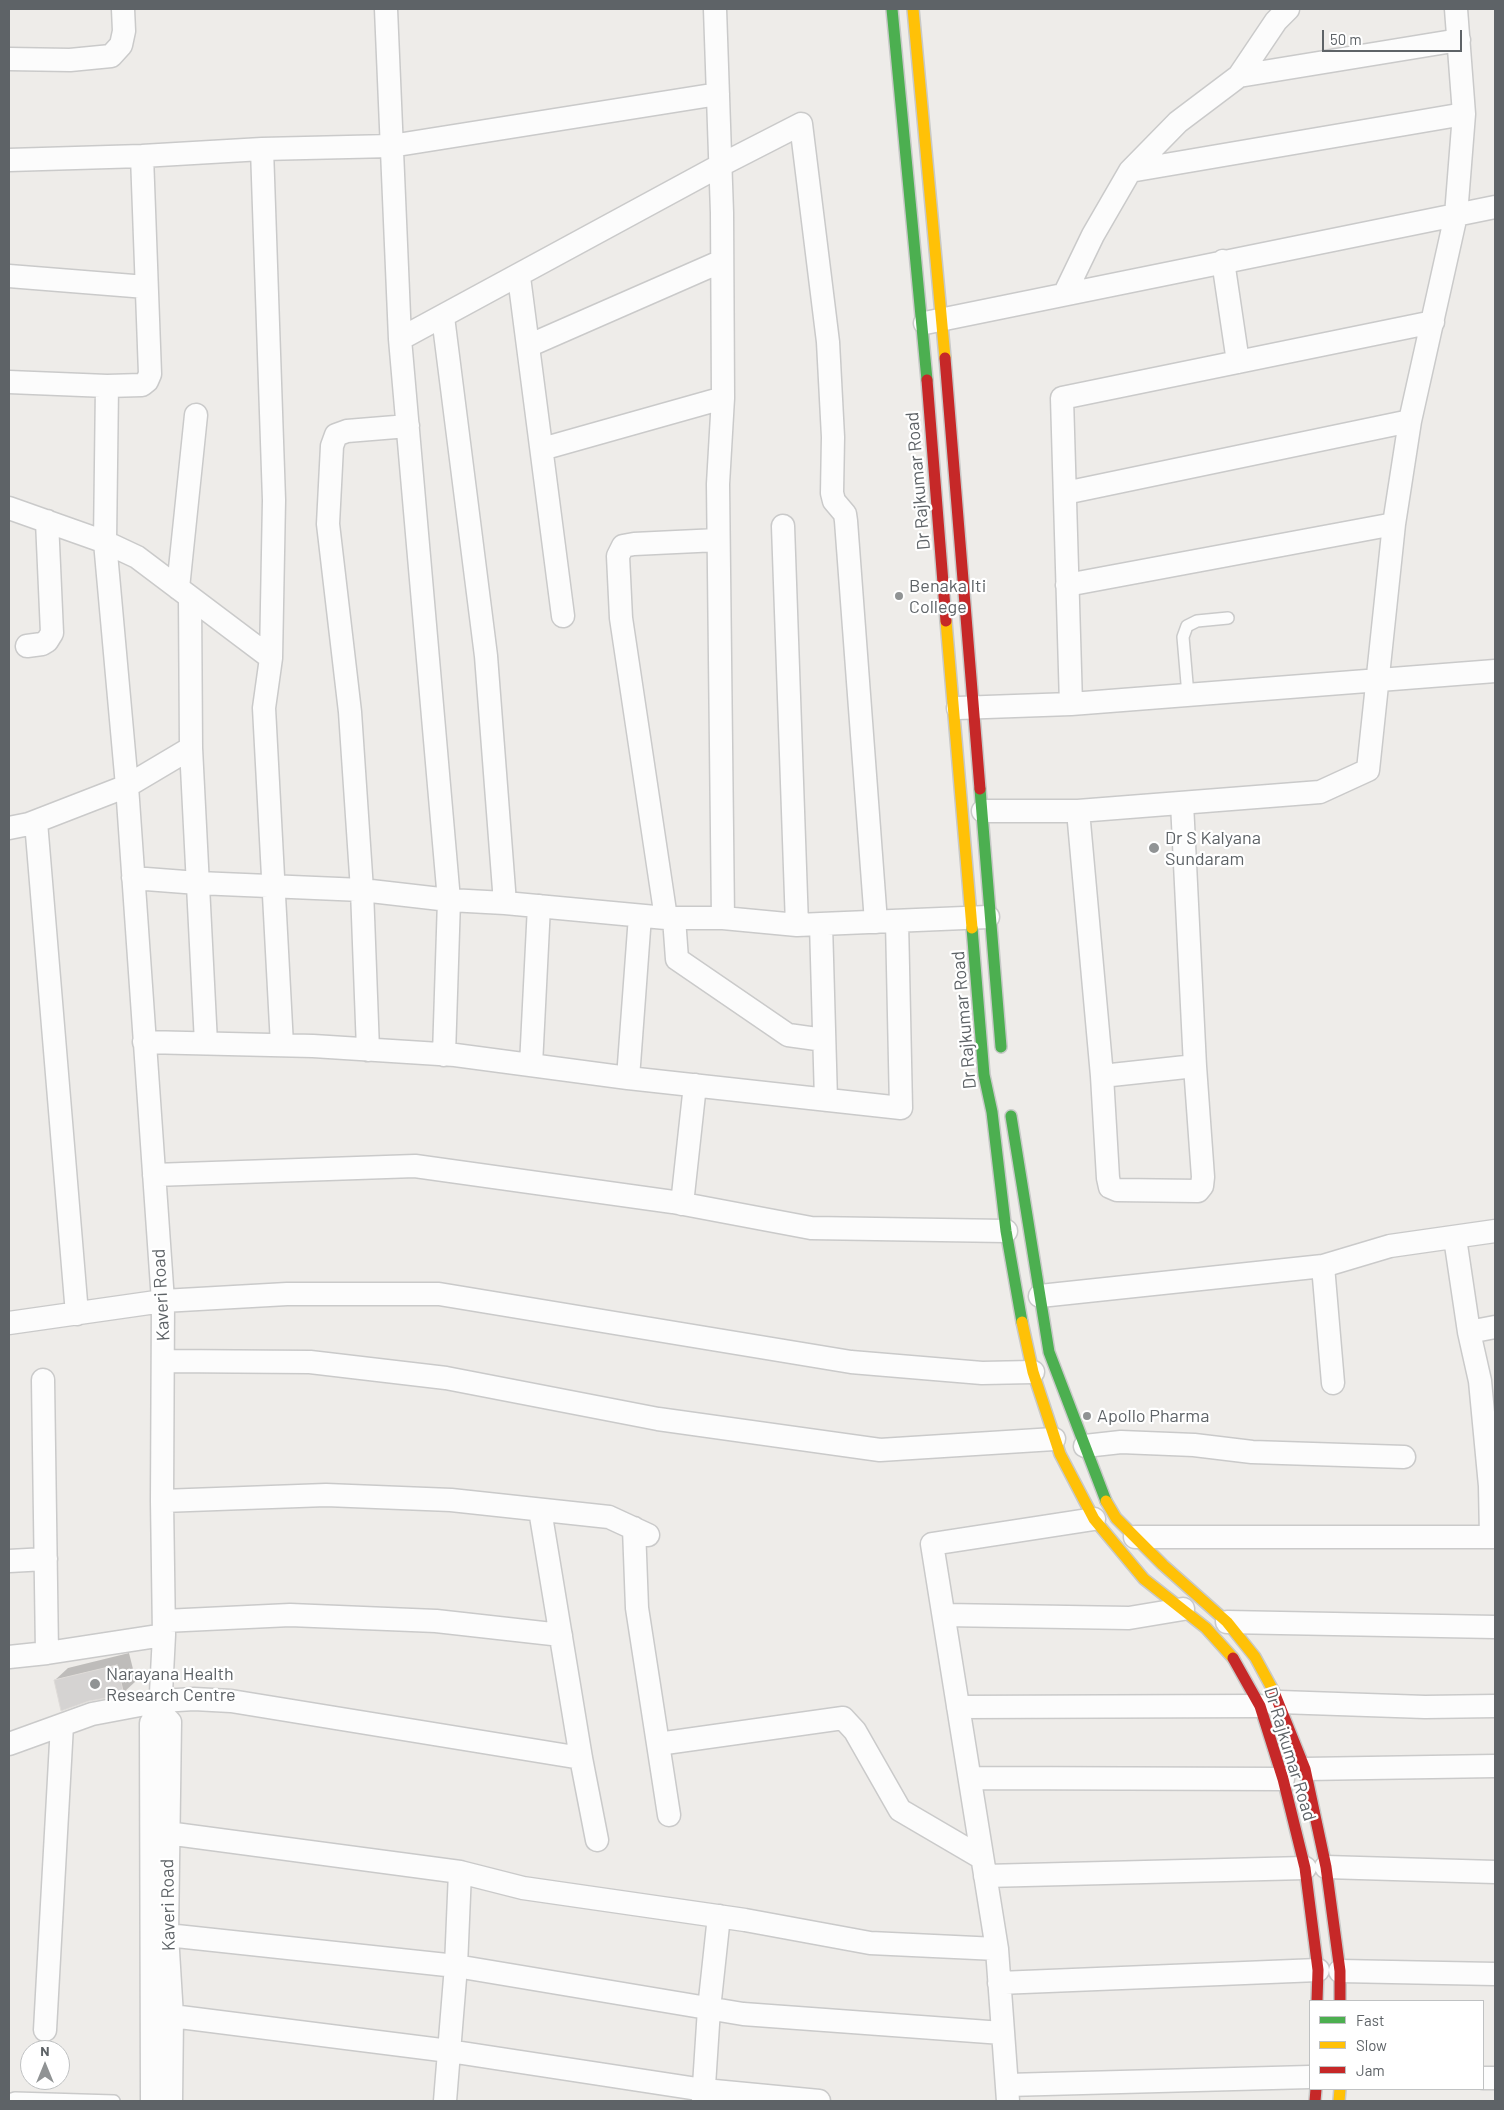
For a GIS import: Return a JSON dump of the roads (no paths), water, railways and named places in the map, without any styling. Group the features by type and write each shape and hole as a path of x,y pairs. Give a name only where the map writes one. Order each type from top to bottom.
{"main road":[{"name":"Dr Rajkumar Road","path":"892,9 932,321 964,708 983,811 984,1075 992,1112 1006,1231 1033,1372 1054,1439 1094,1519 1144,1579 1206,1628 1235,1660 1270,1704 1305,1769 1329,1971 1340,2000"},
{"name":"Dr Rajkumar Road","path":"913,9 932,321 964,708 982,918 1001,1056"},
{"name":"Dr Rajkumar Road","path":"1009,1104 1049,1352 1108,1506 1116,1518 1135,1537 1227,1622 1255,1656 1270,1704 1283,1779 1316,1868 1329,1971 1317,2000"}],"street":[{"path":"9,59 70,60 111,56 121,45 124,31 124,9"},
{"path":"386,9 400,339 449,900 444,1055"},
{"path":"715,9 721,165 722,261 723,398 718,484 718,540 723,918"},
{"path":"1065,293 1093,235 1130,171 1178,122 1239,76 1276,21 1288,9"},
{"path":"983,811 1078,811 1320,792 1368,770 1394,524 1410,421 1456,215 1464,114 1456,9"},
{"path":"1239,76 1458,40"},
{"path":"9,160 142,156 262,148 391,146 718,94"},
{"path":"1130,171 1464,114"},
{"path":"144,1042 282,1045 444,1055 628,1078 901,1108 886,922 846,521 845,514 834,500 832,493 833,437 828,342 801,124 721,165 400,339"},
{"path":"262,148 274,491 271,658 264,708 282,1045"},
{"path":"9,382 107,386 142,385 150,374 142,156"},
{"path":"932,321 1495,206"},
{"path":"528,346 722,261"},
{"path":"1223,261 1238,362"},
{"path":"9,276 146,287"},
{"path":"519,276 563,616"},
{"path":"443,317 486,656 505,903"},
{"path":"1071,704 1062,398 1433,322"},
{"name":"Kaveri Road","path":"107,386 105,542 127,786 163,1302 162,1501 164,1628 161,1706 151,1723 162,2016 171,2101"},
{"path":"542,449 723,398"},
{"path":"196,415 184,593 206,1043"},
{"path":"1065,493 1410,421"},
{"path":"368,1050 362,890 350,712 328,524 332,446 336,435 347,431 408,426"},
{"path":"9,508 105,542 137,557 271,658"},
{"path":"27,646 42,644 47,641 52,633 47,521"},
{"path":"1067,585 1394,524"},
{"path":"782,526 796,925"},
{"path":"718,540 634,544 623,546 618,556 621,618 677,959 788,1035 824,1040"},
{"path":"964,708 1071,704 1495,671"},
{"path":"9,828 36,822 127,786 191,748"},
{"path":"1078,811 1110,1187 1117,1190 1198,1191 1202,1186 1203,1177 1195,1066 1182,803"},
{"path":"36,822 77,1314"},
{"path":"133,878 198,884 362,890 449,900 505,903 640,916 723,918 796,925 982,918"},
{"path":"532,1065 539,906"},
{"path":"628,1078 640,916"},
{"path":"821,924 826,1100"},
{"path":"1102,1076 1195,1066"},
{"path":"682,1204 695,1085"},
{"path":"154,1175 415,1166 500,1176 682,1204 810,1228 1006,1231"},
{"path":"1040,1296 1323,1266 1390,1246 1495,1231"},
{"path":"1135,1537 1493,1537 1480,1381 1469,1332 1455,1238"},
{"path":"1323,1266 1333,1383"},
{"path":"9,1322 163,1302 287,1294 440,1294 851,1362 982,1373 1033,1372"},
{"path":"1469,1332 1495,1327"},
{"path":"164,1361 310,1362 446,1378 658,1419 880,1450 1054,1439"},
{"path":"43,1380 47,1653"},
{"path":"1085,1446 1121,1442 1194,1445 1252,1452 1404,1457"},
{"path":"162,1501 326,1495 451,1500 610,1517 641,1532 637,1608 669,1816"},
{"path":"540,1510 581,1758 597,1840"},
{"path":"1094,1519 932,1544 997,1949 1007,2093 1309,2077"},
{"path":"9,1561 46,1559"},
{"path":"944,1615 1129,1618 1183,1609"},
{"path":"9,1657 47,1653 164,1628 300,1616 436,1621 561,1635"},
{"path":"1227,1622 1495,1627"},
{"path":"9,1744 92,1714 161,1706 194,1699 231,1701 581,1758"},
{"path":"958,1707 1270,1704 1425,1707 1495,1706"},
{"name":"Kaveri Road","path":"152,2101 162,2016 167,1935 170,1722 161,1706"},
{"path":"658,1744 843,1718 855,1731 900,1810 984,1867 1316,1868 1495,1872"},
{"path":"45,2030 62,1725"},
{"path":"1305,1769 1495,1766"},
{"path":"970,1778 1283,1779"},
{"path":"167,1832 460,1872 523,1888 719,1916 870,1942 997,1949"},
{"path":"445,2101 456,1966 460,1872"},
{"path":"703,2096 709,2009 719,1916"},
{"path":"167,1935 456,1966 709,2009 1002,2033"},
{"path":"999,1983 1329,1971 1495,1974"},
{"path":"162,2016 449,2051 703,2096 819,2101"}],"lane":[{"path":"1188,695 1183,638 1187,626 1198,621 1228,618"},
{"path":"9,2100 15,2098 114,2101"}],"place":[{"name":"Benaka Iti College","path":"899,596"},
{"name":"Dr S Kalyana Sundaram","path":"1154,848"},
{"name":"Apollo Pharma","path":"1087,1416"},
{"name":"Narayana Health Research Centre","path":"95,1684"}]}
